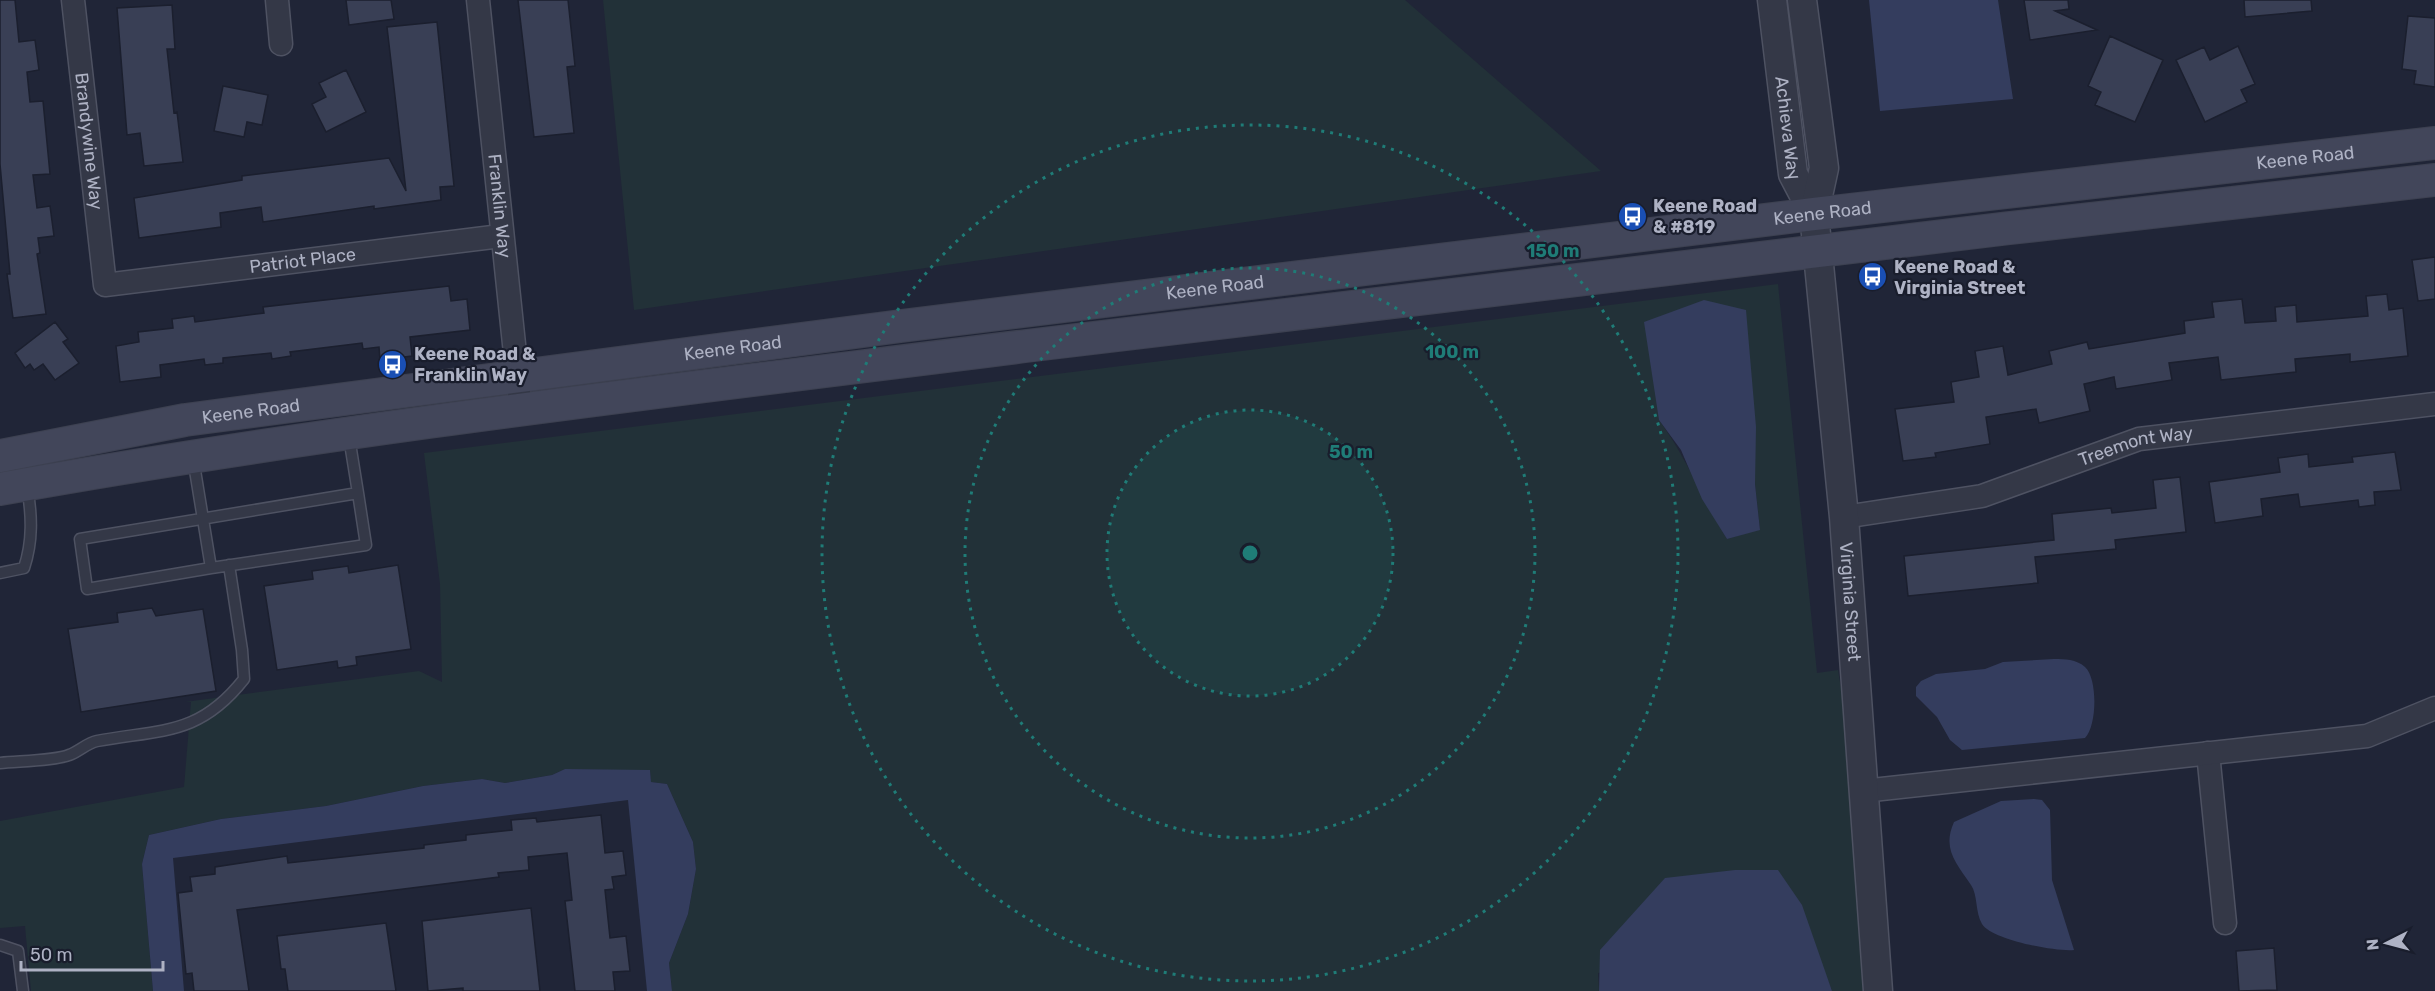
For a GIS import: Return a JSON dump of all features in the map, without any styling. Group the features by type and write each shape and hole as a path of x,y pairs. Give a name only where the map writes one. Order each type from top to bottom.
{"main road":[{"name":"Keene Road","path":"0,456 185,420 901,326 1814,214 2435,143"},
{"name":"Keene Road","path":"13,486 193,455 1070,341 1817,249 2435,180"}],"street":[{"name":"Brandywine Way","path":"73,0 105,285"},
{"path":"277,0 281,44"},
{"name":"Franklin Way","path":"478,0 521,411"},
{"name":"Achieva Way","path":"1772,0 1793,174 1814,214"},
{"name":"Achieva Way","path":"1802,0 1824,168 1814,214"},
{"name":"Virginia Street","path":"1814,214 1844,517 1878,991"},
{"name":"Patriot Place","path":"105,285 501,236"},
{"name":"Treemont Way","path":"1844,517 1982,496 2139,440 2435,404"},
{"path":"1863,791 2367,736 2435,708"},
{"path":"2208,753 2225,923"}],"lane":[{"path":"349,434 366,545 87,589 80,539 358,493"},
{"path":"193,455 211,568"},
{"path":"0,573 24,568 32,535 13,486"},
{"path":"0,763 67,756 94,741 179,727 209,715 226,701 244,679 242,650 229,566"},
{"path":"0,945 18,951 23,991"}],"shaded area":[{"path":"603,0 1405,0 1601,171 634,310"},
{"path":"1778,284 1817,673 1838,670 1847,725 1867,991 1832,991 1824,971 1598,973 1599,991 672,991 669,963 688,914 696,869 693,842 667,784 651,782 650,771 565,769 552,775 505,783 482,779 423,786 326,806 221,819 149,835 142,864 153,991 31,991 25,926 0,928 0,821 184,787 191,702 185,702 419,671 442,682 440,584 424,453","holes":["1659,420 1755,484 1760,529 1727,539 1678,449"]}],"water":[{"path":"1869,0 1998,0 2013,99 1880,111"},
{"path":"1704,300 1746,310 1756,427 1755,484 1760,530 1727,539 1702,499 1681,450 1659,420 1644,322"},
{"path":"2054,659 2078,662 2089,673 2094,692 2094,713 2092,724 2085,738 1962,750 1950,740 1937,717 1916,696 1916,687 1921,681 1936,674 1985,669 2003,662"},
{"path":"565,769 650,770 651,782 667,784 693,842 696,869 688,914 669,963 672,991 647,991 628,800 173,858 184,991 153,991 142,864 149,835 221,819 326,806 423,786 482,779 505,783 552,775"},
{"path":"2042,800 2050,810 2052,880 2074,950 2025,944 1988,930 1982,924 1978,914 1973,889 1956,863 1950,848 1949,840 1954,822 2001,801"},
{"path":"1735,870 1778,870 1802,905 1832,991 1599,991 1600,950 1665,878"}],"building":[{"path":"0,0 15,0 19,42 35,40 39,70 27,72 30,102 43,101 50,174 33,175 37,208 50,206 54,236 38,238 40,253 37,254 46,314 13,318 7,274 10,274 0,164"},
{"path":"346,0 391,0 394,19 349,25"},
{"path":"518,0 568,0 575,66 567,67 574,133 534,137"},
{"path":"2024,0 2068,0 2069,9 2055,11 2097,30 2030,40"},
{"path":"2244,0 2311,0 2312,11 2245,17"},
{"path":"172,5 175,49 167,49 174,113 177,112 183,162 144,166 140,133 127,135 117,8"},
{"path":"2408,16 2435,18 2435,87 2414,84 2416,71 2402,69"},
{"path":"437,22 454,186 440,187 441,200 374,209 374,206 263,222 261,207 220,213 221,227 139,238 134,198 242,180 242,176 389,158 406,191 387,27"},
{"path":"2110,36 2163,60 2135,122 2095,105 2101,92 2088,86"},
{"path":"2238,46 2255,84 2241,90 2247,102 2205,122 2176,60 2204,47 2210,60"},
{"path":"346,70 366,112 326,132 312,104 326,97 319,83"},
{"path":"223,86 268,95 262,125 247,122 244,137 214,131"},
{"path":"2435,257 2435,299 2418,301 2412,260"},
{"path":"449,286 451,301 467,299 470,330 410,337 412,356 380,360 379,347 363,349 362,343 290,352 291,356 272,359 271,353 223,358 223,363 205,365 204,359 160,365 161,377 120,382 116,346 139,342 138,332 173,328 172,319 194,316 195,322 264,313 263,307"},
{"path":"2387,294 2389,310 2403,308 2408,356 2350,362 2350,354 2295,359 2296,372 2221,380 2218,357 2169,363 2172,380 2116,389 2114,377 2084,384 2090,411 2039,423 2036,409 1986,417 1990,444 1935,453 1936,457 1903,461 1895,409 1954,402 1951,382 1979,377 1975,351 2003,346 2008,375 2052,364 2049,351 2087,342 2089,349 2185,333 2184,321 2214,317 2212,302 2242,299 2245,323 2276,321 2275,307 2296,305 2297,322 2368,316 2366,296"},
{"path":"55,322 68,339 63,342 79,363 55,380 43,364 34,370 30,364 25,368 15,353"},
{"path":"2395,452 2401,490 2374,492 2375,505 2359,507 2358,500 2300,507 2298,494 2261,499 2263,516 2215,523 2209,482 2280,472 2278,458 2308,454 2309,467 2353,462 2352,457"},
{"path":"2180,477 2186,532 2115,540 2116,549 2035,557 2038,583 1908,596 1904,556 2054,540 2052,514 2111,508 2112,513 2156,508 2153,480"},
{"path":"398,565 411,649 356,657 357,665 338,668 337,661 277,670 264,586 313,579 312,571 348,566 349,573"},
{"path":"152,608 156,616 203,609 216,691 81,712 68,629 118,622 117,613"},
{"path":"601,815 605,853 623,851 626,875 612,877 614,889 605,890 610,938 626,936 630,971 613,972 615,991 575,991 565,901 572,900 567,853 528,857 529,870 498,873 499,877 237,910 249,991 194,991 192,973 186,974 178,893 192,891 190,877 215,874 215,867 287,856 288,863 424,848 424,845 466,840 466,835 512,830 511,820 536,818 537,822"},
{"path":"531,908 540,991 463,991 463,988 428,991 422,921"},
{"path":"386,923 396,991 288,991 285,969 281,969 277,936"},
{"path":"2274,948 2277,990 2239,991 2236,951"}],"place":[{"name":"Keene Road & #819","path":"1632,216"},
{"name":"Keene Road & Virginia Street","path":"1873,277"},
{"name":"Keene Road & Franklin Way","path":"393,364"}]}
